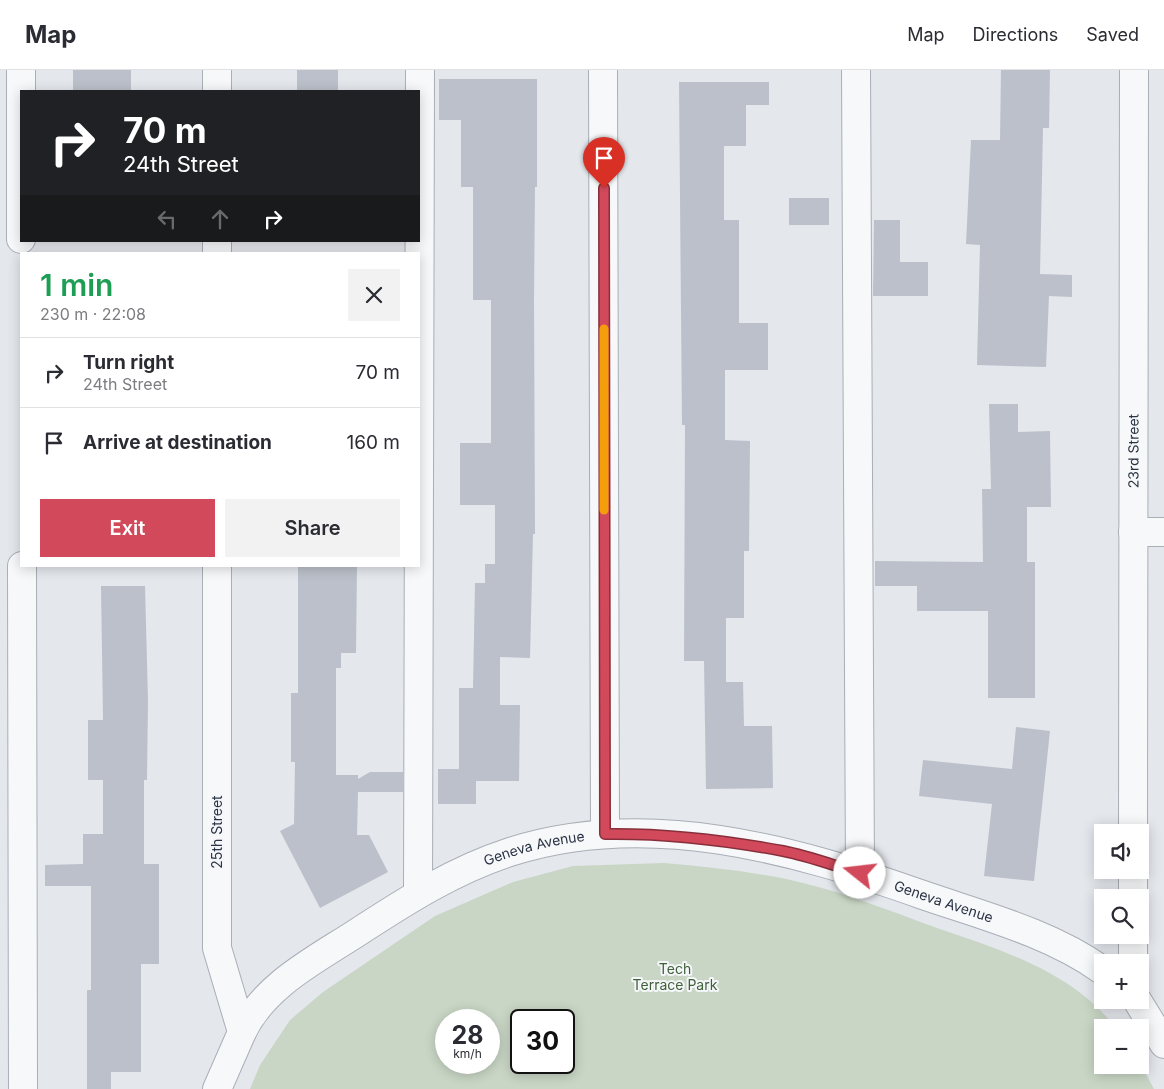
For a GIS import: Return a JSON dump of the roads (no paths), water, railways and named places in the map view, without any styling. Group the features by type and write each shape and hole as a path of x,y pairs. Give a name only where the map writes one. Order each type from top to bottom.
{"street":[{"path":"21,70 21,90"},
{"path":"217,70 217,90"},
{"path":"420,70 420,90"},
{"path":"604,70 605,834"},
{"path":"856,70 860,873"},
{"name":"23rd Street","path":"1133,824 1134,70"},
{"path":"1134,532 1164,532"},
{"path":"22,567 23,1089"},
{"name":"25th Street","path":"217,567 217,948 242,1032"},
{"path":"418,894 419,567"},
{"name":"Geneva Avenue","path":"242,1032 260,1002 295,973 418,894 465,869 509,852 558,839 605,834 647,833 713,840 784,851 860,873 1026,931 1070,949 1094,965"},
{"path":"1143,1009 1164,1044"},
{"path":"217,1089 242,1032"}],"park label":[{"name":"Tech Terrace Park","path":"675,978"}]}
